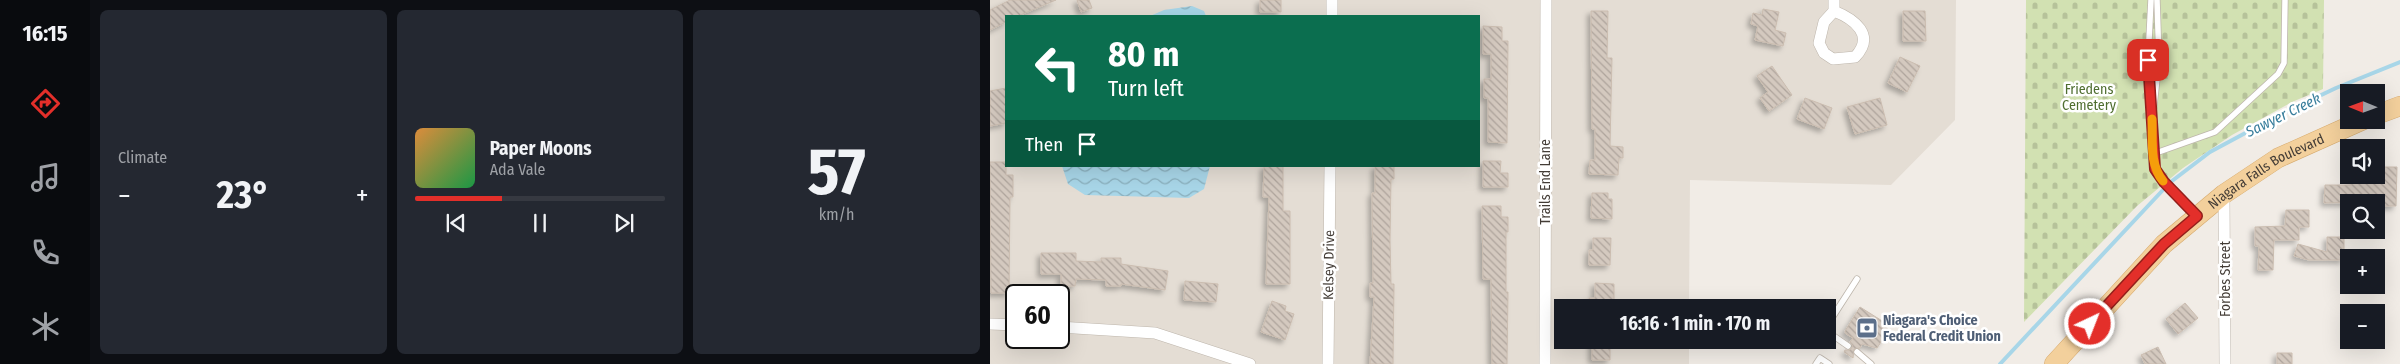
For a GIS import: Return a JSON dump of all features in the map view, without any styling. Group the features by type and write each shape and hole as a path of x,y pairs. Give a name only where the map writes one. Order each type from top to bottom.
{"main road":[{"path":"2385,112 2400,106"},
{"name":"Niagara Falls Boulevard","path":"2054,364 2164,244 2224,194 2278,158 2343,129"}],"street":[{"path":"1332,0 1332,15"},
{"name":"Trails End Lane","path":"1545,364 1546,0"},
{"path":"1834,5 1860,26 1864,39 1860,52 1855,57 1833,59 1824,53 1819,44 1824,22 1834,5"},
{"name":"Kelsey Drive","path":"1328,364 1330,167"},
{"name":"Forbes Street","path":"2224,194 2225,364"},
{"path":"990,324 1005,325"},
{"path":"1070,328 1156,333 1250,364"}],"lane":[{"path":"2151,0 2148,60 2155,169 2159,176 2197,216"},
{"path":"2152,120 2159,61 2157,0"},
{"path":"2153,154 2215,132 2278,74 2284,63 2284,0"},
{"path":"1836,312 1857,279"},
{"path":"1836,338 1848,346"},
{"path":"1857,352 1872,364"},
{"path":"1816,364 1820,358 1829,364"}],"shaded area":[{"path":"990,0 1956,0 1955,120 1891,185 1690,180 1689,299 1554,299 1554,349 1689,349 1689,364 990,364"}],"green space":[{"name":"Friedens Cemetery","path":"2026,0 2324,0 2323,89 2292,102 2232,135 2183,168 2137,206 2024,322"}],"water":[{"path":"1192,6 1204,11 1206,15 1152,15 1164,10"},
{"path":"1062,167 1210,167 1204,189 1189,198 1085,195 1068,184"}],"building":[{"path":"1010,0 1056,0 1020,15 1005,15 1005,22 990,30 990,10"},
{"path":"1077,0 1089,0 1092,8 1081,12"},
{"path":"1260,0 1281,0 1281,12 1260,12"},
{"path":"1763,9 1779,12 1775,30 1786,33 1783,46 1755,40 1758,26 1751,24 1753,13 1762,15"},
{"path":"1591,11 1608,11 1607,58 1612,58 1610,146 1623,147 1623,158 1619,158 1618,175 1589,174 1590,160 1595,160 1595,129 1592,129"},
{"path":"1903,11 1925,11 1926,41 1903,41"},
{"path":"1483,26 1502,27 1502,41 1508,41 1507,143 1488,142 1488,98 1484,98 1484,79 1491,79 1491,54 1483,54"},
{"path":"1900,57 1920,66 1907,92 1888,83"},
{"path":"1772,66 1792,95 1769,111 1760,98 1768,92 1757,76"},
{"path":"1005,88 1005,123 990,126 990,91"},
{"path":"1805,98 1832,108 1824,129 1797,119"},
{"path":"1880,98 1887,125 1855,134 1847,107"},
{"path":"1483,161 1501,161 1500,173 1508,173 1508,187 1483,187"},
{"path":"990,162 1005,162 1006,175 1013,175 1013,197 1010,197 1009,284 1005,284 1005,293 991,293"},
{"path":"1264,167 1283,167 1283,211 1290,211 1290,284 1266,284 1269,197 1263,197"},
{"path":"1375,167 1394,167 1394,179 1391,179 1390,240 1391,284 1394,284 1393,364 1370,364 1374,297 1370,297 1370,283 1373,283 1372,193 1375,193"},
{"path":"2385,167 2397,167 2396,206 2385,206 2385,194 2340,194 2340,203 2324,203 2325,185 2385,184"},
{"path":"1592,193 1608,193 1608,199 1612,199 1612,219 1591,218"},
{"path":"1482,206 1501,206 1501,217 1508,217 1508,232 1506,232 1506,292 1508,292 1507,364 1492,364 1491,279 1483,279"},
{"path":"2286,210 2309,210 2309,227 2299,227 2299,240 2274,240 2273,270 2258,270 2259,246 2255,246 2255,227 2285,226"},
{"path":"2327,237 2340,237 2340,239 2344,239 2344,249 2340,249 2340,260 2309,260 2294,256 2298,244 2327,252"},
{"path":"1593,238 1611,238 1610,265 1589,265 1589,250 1593,250"},
{"path":"1041,253 1076,253 1076,261 1101,262 1101,258 1121,258 1121,264 1168,271 1165,290 1121,284 1121,286 1106,286 1106,280 1076,279 1075,286 1070,286 1070,284 1061,284 1061,274 1041,274"},
{"path":"1185,281 1218,284 1216,302 1184,300"},
{"path":"1595,283 1614,284 1614,299 1589,299 1595,298"},
{"path":"1272,301 1286,306 1285,311 1294,314 1285,340 1261,332"},
{"path":"2185,303 2198,318 2178,334 2166,319"},
{"name":"Niagara's Choice Federal Credit Union","path":"1860,307 1887,324 1885,327 1889,330 1877,348 1862,344 1860,348 1854,349 1853,358 1844,352 1845,350 1850,350 1853,346 1850,342 1853,338 1845,333 1845,331"},
{"path":"2158,347 2166,364 2145,364 2141,355"},
{"path":"1592,349 1610,349 1610,360 1592,360"},
{"path":"2277,353 2292,353 2292,364 2277,364"}],"waterway":[{"name":"Sawyer Creek","path":"2172,181 2210,152 2277,116 2336,88 2400,62"},
{"name":"Sawyer Creek","path":"2000,364 2162,191"}],"slow traffic":[{"path":"2152,119 2153,158 2155,169 2163,181"}],"place":[{"name":"Niagara's Choice Federal Credit Union","path":"1867,328"}],"route":[{"path":"2090,324 2164,244 2197,216 2164,182 2155,169 2148,60"}]}
